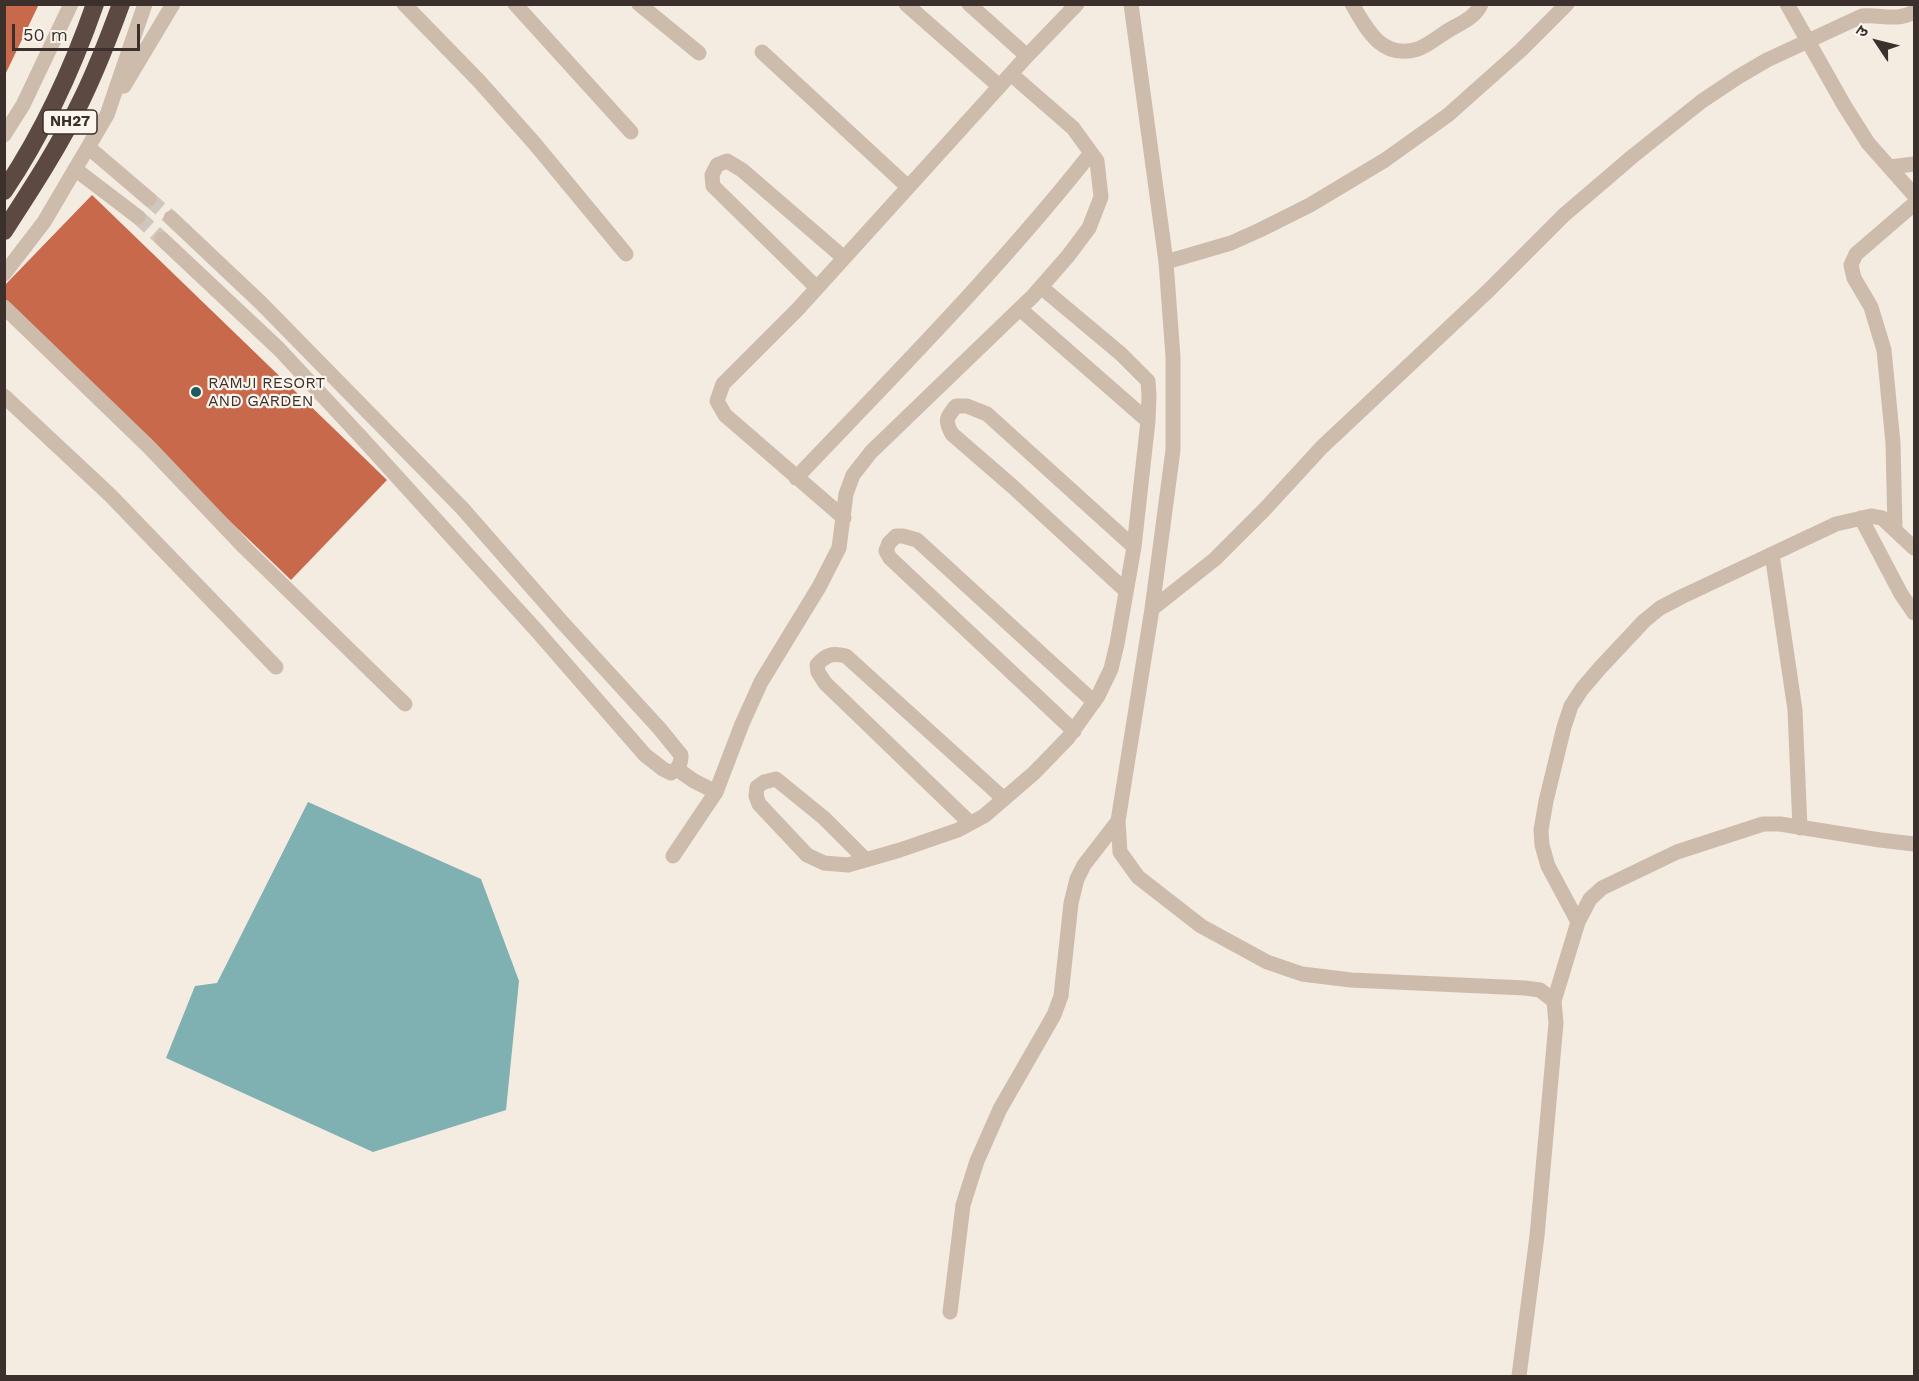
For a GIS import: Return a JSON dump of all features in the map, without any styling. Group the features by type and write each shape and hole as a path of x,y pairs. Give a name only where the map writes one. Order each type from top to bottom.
{"highway":[{"name":"NH27","path":"4,190 53,108 95,4"},
{"name":"NH27","path":"4,231 54,152 82,99 121,4"}],"street":[{"path":"4,135 23,105 71,4"},
{"path":"107,115 145,4"},
{"path":"4,274 44,222 173,4"},
{"path":"404,4 480,81 626,254"},
{"path":"515,4 631,132"},
{"path":"639,4 699,54"},
{"path":"906,4 999,86"},
{"path":"969,4 1027,56"},
{"path":"844,518 725,416 717,401 723,384 844,258 999,86 1077,4"},
{"path":"1131,4 1166,262 1173,357 1173,450 1152,609 1118,821 1120,852 1138,877 1201,926 1267,962 1302,974 1351,980 1533,989 1540,990 1554,1000"},
{"path":"1352,4 1377,41 1388,49 1407,51 1420,48 1475,15 1481,4"},
{"path":"1166,262 1231,243 1260,230 1310,205 1385,160 1448,115 1521,50 1567,4"},
{"path":"1787,4 1868,143 1914,195"},
{"path":"1152,609 1215,559 1322,447 1488,291 1564,215 1702,100 1767,60 1862,16 1870,10 1894,18 1914,12"},
{"path":"762,52 908,187"},
{"path":"673,856 716,792 761,682 819,587 839,548 846,494 853,475 871,452 1020,309 1068,256 1089,228 1101,197 1097,161 1073,128 1011,74"},
{"path":"88,147 149,199"},
{"path":"796,478 954,312 1044,211 1091,153"},
{"path":"816,288 714,186 712,175 717,165 727,161 742,170 844,258"},
{"path":"1890,167 1914,164"},
{"path":"75,169 138,218"},
{"path":"1895,528 1893,443 1884,350 1871,307 1854,278 1851,265 1856,254 1914,204"},
{"path":"162,239 279,349 537,631 645,755 663,770 671,773 677,769 681,762 681,755 462,508 261,303 171,218"},
{"path":"866,860 824,818 776,779 764,782 757,788 756,796 759,804 807,855 824,863 848,865 866,860 935,838 984,816 1034,773 1074,731 1094,702 1111,669 1134,546 1148,421 1148,381 1113,347 1041,287"},
{"path":"4,307 149,447 245,548 405,704"},
{"path":"1020,309 1148,421"},
{"path":"4,396 110,495 276,667"},
{"path":"1126,591 952,434 947,425 948,416 956,406 967,405 987,414 1134,546"},
{"path":"1578,922 1548,866 1542,845 1541,830 1546,801 1571,706 1600,668 1644,621 1660,608 1836,524 1871,516 1882,518 1914,548"},
{"path":"1861,518 1901,594 1914,613"},
{"path":"1074,731 890,558 886,551 889,543 896,536 917,540 1094,702"},
{"path":"1772,554 1795,710 1800,828"},
{"path":"970,823 825,683 818,672 818,664 824,657 833,653 846,656 1004,800"},
{"path":"677,769 716,792"},
{"path":"950,1312 963,1206 977,1161 1000,1109 1054,1015 1061,996 1071,903 1077,879 1084,865 1118,821"},
{"path":"1520,1377 1537,1236 1553,1059 1556,1023 1554,1000 1578,922 1590,899 1602,888 1677,852 1763,824 1780,824 1914,844"}],"water":[{"path":"308,802 481,879 519,981 506,1110 373,1152 166,1058 195,986 217,983"}],"building":[{"path":"4,4 39,4 4,77"},
{"name":"RAMJI RESORT AND GARDEN","path":"92,195 387,480 291,580 4,304 4,286"}],"tunnel":[{"path":"149,199 171,218"},
{"path":"138,217 162,239"}],"place":[{"name":"RAMJI RESORT AND GARDEN","path":"196,392"}]}
